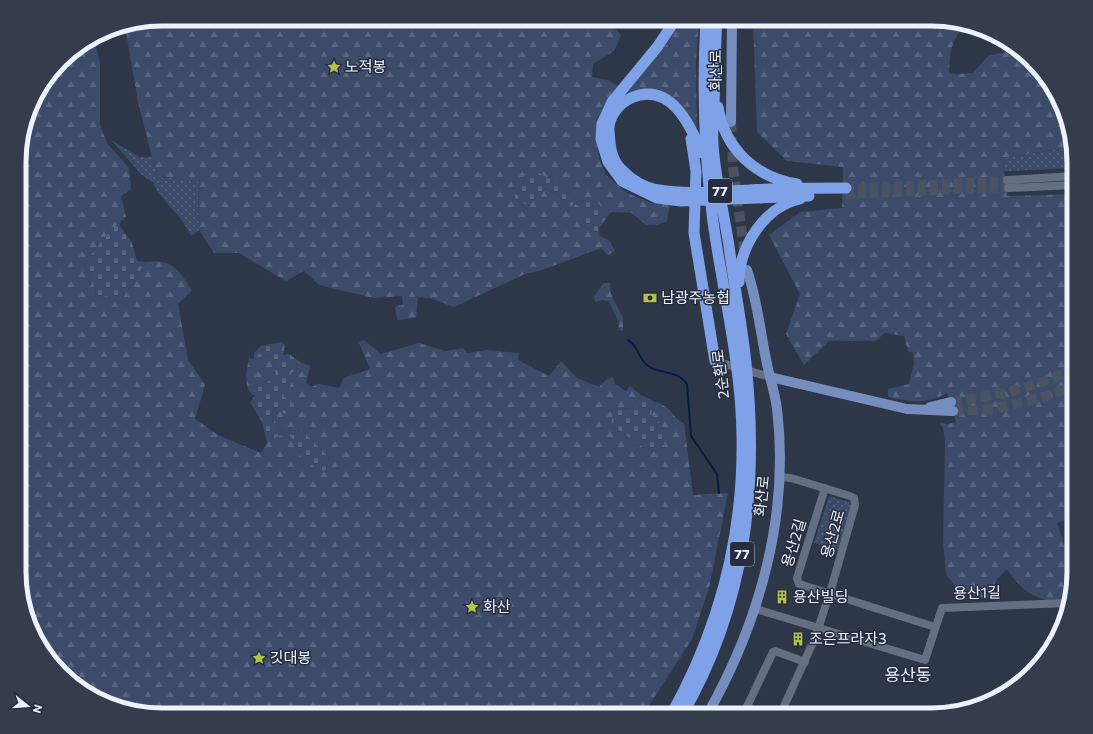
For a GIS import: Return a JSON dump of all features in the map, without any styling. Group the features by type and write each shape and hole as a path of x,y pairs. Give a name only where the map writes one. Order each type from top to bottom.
{"highway":[{"path":"671,26 658,46 612,102 602,124 601,139 608,162 622,181 658,194 681,192 760,194 846,191"},
{"name":"2순환로","path":"686,708 710,659 726,615 742,555 748,517 751,470 740,359 713,223 706,163 703,59 705,26"},
{"name":"2순환로","path":"717,26 713,144 742,340 740,359"},
{"path":"720,26 717,100 720,116 731,144 748,163 766,174 816,192"},
{"path":"658,194 634,180 621,170 612,157 609,123 615,111 627,100 638,95 649,93 662,97 679,111 688,122 706,163"},
{"path":"679,111 692,142 694,153 696,171 694,233 715,361"},
{"path":"742,340 739,273 744,252 754,234 774,211 816,192"},
{"name":"2순환로","path":"675,708 687,687 705,647 720,604 730,567 738,521 742,479 743,383"}],"main road":[{"name":"화산로","path":"731,122 732,26"},
{"name":"화산로","path":"711,708 725,683 756,609 772,542 780,477 778,410 748,270"},
{"path":"770,377 907,409 952,406"}],"street":[{"path":"1067,177 1007,184 1067,185"},
{"path":"715,361 770,377"},
{"name":"용산2로","path":"780,477 791,478 850,496 854,498 855,503 819,628 783,708"},
{"name":"용산2길","path":"825,488 797,582 801,586 935,627"},
{"name":"용산1길","path":"819,628 925,660 942,608 1063,603"},
{"path":"756,609 819,628"},
{"path":"746,708 773,652 776,651 805,662"}],"green space":[{"path":"153,26 612,26 621,35 614,51 593,64 592,77 608,80 618,86 597,133 599,158 606,175 627,193 651,203 672,200 667,221 657,225 646,225 632,213 611,212 589,199 582,202 571,197 564,187 524,175 523,185 528,206 539,192 547,189 560,197 568,211 574,203 582,208 582,224 590,231 610,241 615,251 608,255 601,248 542,270 525,274 454,307 433,299 418,297 416,318 397,320 395,306 403,305 402,296 374,298 319,285 304,271 286,281 239,253 214,253 199,230 198,180 157,177 138,102 126,31"},
{"path":"678,26 698,26 696,61 697,134 673,100 618,98 666,45"},
{"path":"753,26 931,26 948,27 962,30 952,46 949,72 956,74 973,73 988,56 1009,51 1032,71 1032,73 1033,72 1049,94 1060,119 1066,148 1002,158 1007,196 1067,194 1067,519 1057,523 1067,552 1067,581 1064,598 1061,602 1044,599 1023,589 1007,569 997,579 989,597 976,599 960,591 946,575 943,542 945,443 943,427 940,424 941,422 947,424 956,422 947,393 940,397 925,401 911,401 888,397 888,389 909,384 914,364 913,353 908,351 904,336 885,333 875,341 829,341 804,365 786,334 800,294 769,235 800,212 842,208 843,167 787,161 757,132"},
{"path":"95,43 100,63 100,125 107,143 129,168 131,189 121,196 126,217 102,240 84,265 95,288 96,298 107,296 120,302 146,262 155,261 169,264 183,276 192,290 178,304 188,360 205,385 195,419 218,435 261,453 267,443 280,434 292,438 301,457 326,470 329,457 302,430 293,435 282,431 271,415 274,409 296,407 283,396 292,382 290,376 300,362 310,366 306,383 311,387 318,384 339,388 344,378 370,369 359,343 364,340 381,354 419,343 445,351 463,348 467,353 487,350 519,353 518,360 549,376 561,361 577,378 599,387 607,379 613,377 615,384 626,391 630,386 641,395 631,408 617,409 611,425 643,447 653,451 661,424 651,414 655,402 665,406 684,423 693,495 728,493 709,588 692,639 648,708 153,708 119,701 102,694 79,680 54,655 36,624 27,589 26,572 27,145 36,110 44,94 60,72 79,54"},
{"path":"111,140 139,157 152,157 157,177 198,180 199,230 191,236 183,222 158,192 153,183 142,175"},
{"path":"1066,148 1067,168 1004,171 1002,158"},
{"path":"539,173 564,187 571,197 582,202 589,199 611,212 599,228 600,237 582,224 582,208 574,203 568,211 560,197 547,189 539,192 528,206 515,198 513,188 523,185 524,174"},
{"path":"118,223 132,243 137,261 146,262 120,302 107,296 96,298 95,288 84,265 102,240"},
{"path":"604,283 610,283 611,294 623,318 623,331 618,330 619,322 609,302 603,300 595,302 594,296"},
{"path":"282,342 285,345 283,355 289,354 300,362 290,376 292,382 283,396 297,406 290,416 274,409 271,415 282,431 293,435 302,430 329,457 326,470 320,471 301,457 292,438 280,435 267,443 262,422 250,402 255,396 250,392 247,386 261,387 276,376 272,357 266,355 254,359 254,353 261,346"},
{"path":"266,355 272,357 276,376 261,387 247,386 246,374 249,358 254,359"},
{"path":"641,395 655,402 651,414 663,427 665,435 664,445 653,451 643,447 611,425 613,412 617,409 631,408"},
{"path":"829,496 849,502 851,505 838,550 814,543"}],"waterway":[{"path":"628,340 632,343 642,360 648,366 678,376 687,384 691,436 717,474 719,493"}],"tunnel":[{"path":"731,122 733,167 745,256"},
{"path":"846,188 1007,180"},
{"path":"846,195 1008,188"},
{"path":"951,402 984,397 1014,390 1043,382 1067,373"},
{"path":"953,411 993,409 1044,397 1067,389"}],"place":[{"name":"노적봉","path":"334,67"},
{"name":"남광주농협","path":"650,298"},
{"name":"용산빌딩","path":"782,597"},
{"name":"화산","path":"472,607"},
{"name":"조은프라자3","path":"798,639"},
{"name":"깃대봉","path":"259,658"}],"district":[{"name":"용산동","path":"908,675"}]}
